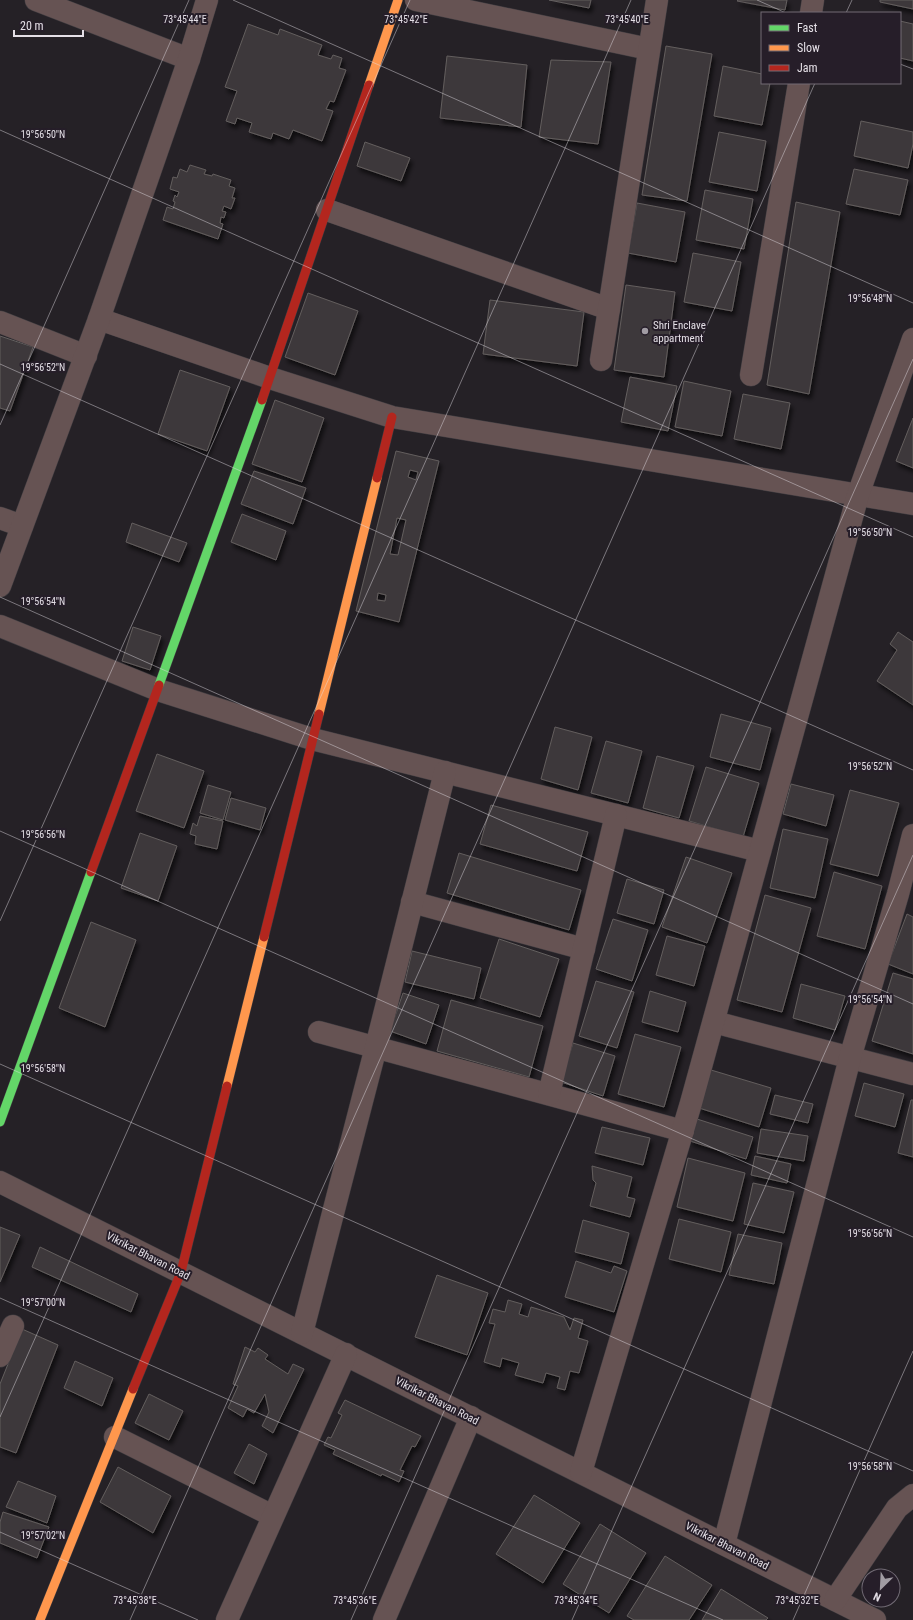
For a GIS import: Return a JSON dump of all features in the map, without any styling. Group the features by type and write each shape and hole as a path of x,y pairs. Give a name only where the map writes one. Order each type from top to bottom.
{"street":[{"path":"36,0 189,58"},
{"path":"0,586 100,319 189,58 207,0"},
{"path":"0,1122 270,378 398,0"},
{"path":"416,0 649,50"},
{"path":"601,360 657,0"},
{"path":"811,12 813,0"},
{"path":"751,375 799,84"},
{"path":"327,210 609,308"},
{"path":"100,319 270,378 392,417 913,504"},
{"path":"0,322 86,356"},
{"path":"580,1472 683,1131 858,495 913,339"},
{"path":"40,1620 181,1272 392,417"},
{"path":"0,518 22,526"},
{"path":"0,626 158,690 312,739 760,851"},
{"path":"302,1333 376,1047 444,772"},
{"path":"549,1094 616,815"},
{"path":"724,1544 850,1058 905,896 913,835"},
{"path":"412,902 584,949"},
{"path":"714,1022 913,1074"},
{"path":"319,1032 683,1131"},
{"name":"Vikrikar Bhavan Road","path":"0,1182 875,1620"},
{"path":"0,1356 13,1326"},
{"path":"227,1620 346,1354"},
{"path":"384,1620 471,1417"},
{"path":"115,1437 273,1516"},
{"path":"835,1600 896,1508 913,1495"}],"building":[{"path":"549,0 591,0 589,8"},
{"path":"787,0 785,10 737,1"},
{"path":"880,0 913,0 913,9 880,2"},
{"path":"901,21 913,24 913,61 901,58"},
{"path":"248,24 278,35 280,29 322,45 318,55 331,59 333,55 342,58 339,68 346,70 334,102 330,101 326,109 333,111 322,141 293,130 289,139 273,133 271,139 249,132 252,123 237,118 235,124 226,121 237,91 225,87"},
{"path":"666,46 712,54 687,201 642,195"},
{"path":"447,56 527,65 521,127 440,118"},
{"path":"551,60 611,62 598,144 539,137"},
{"path":"723,66 761,74 761,84 770,84 762,125 714,116"},
{"path":"861,121 913,132 913,144 908,168 854,156"},
{"path":"719,132 766,141 757,191 709,182"},
{"path":"365,142 410,158 401,181 357,166"},
{"path":"190,165 206,170 204,174 212,176 213,174 231,180 229,186 235,188 232,198 235,198 231,209 224,206 222,211 226,212 224,218 221,217 220,223 223,224 218,239 163,220 167,207 173,209 175,195 177,197 179,192 170,189 173,177 177,178 180,169 187,172"},
{"path":"854,169 908,180 900,215 846,204"},
{"path":"705,190 753,199 744,249 696,240"},
{"path":"796,202 840,212 809,394 767,385"},
{"path":"637,203 685,212 676,262 628,253"},
{"path":"693,253 741,262 732,311 684,302"},
{"name":"Shri Enclave appartment","path":"626,285 675,292 664,377 614,370"},
{"path":"308,293 358,311 335,375 285,357"},
{"path":"490,300 584,312 577,366 483,354"},
{"path":"0,336 33,347 10,411 0,408"},
{"path":"180,370 230,387 207,451 158,434"},
{"path":"630,377 677,386 668,431 621,422"},
{"path":"684,381 731,391 722,436 675,427"},
{"path":"743,394 790,403 781,449 734,439"},
{"path":"275,400 324,418 302,482 252,464"},
{"path":"913,418 913,468 896,461"},
{"path":"396,451 439,461 399,622 356,611","holes":["410,470 418,472 416,480 408,477","397,518 406,520 398,555 390,554","378,593 386,595 385,601 377,600"]},
{"path":"254,471 306,488 293,524 241,504"},
{"path":"242,514 286,531 276,560 231,542"},
{"path":"132,523 187,543 179,562 126,542"},
{"path":"133,627 161,636 150,670 122,661"},
{"path":"898,632 913,642 913,705 877,681 897,650 890,644"},
{"path":"721,714 771,728 760,770 710,757"},
{"path":"555,727 592,737 578,790 541,779"},
{"path":"606,741 642,751 628,803 591,793"},
{"path":"157,754 204,771 184,828 136,811"},
{"path":"657,756 694,766 679,818 643,808"},
{"path":"706,767 759,783 743,837 689,821"},
{"path":"791,784 834,795 826,826 783,814"},
{"path":"208,785 231,792 223,820 200,813"},
{"path":"850,790 899,803 878,876 830,864"},
{"path":"231,798 266,808 260,830 225,820"},
{"path":"491,805 588,832 577,871 480,844"},
{"path":"200,816 223,821 217,849 195,844 196,836 190,834 193,823 197,826"},
{"path":"783,829 828,839 815,898 770,888"},
{"path":"140,833 177,846 158,901 121,888"},
{"path":"459,853 581,890 569,930 447,893"},
{"path":"686,857 732,873 707,943 662,927"},
{"path":"834,872 882,886 865,949 817,936"},
{"path":"627,879 664,890 654,924 617,913"},
{"path":"765,895 811,908 782,1012 737,1000"},
{"path":"907,914 913,917 913,974 888,964"},
{"path":"613,919 648,930 632,981 596,969"},
{"path":"91,922 136,940 105,1027 59,1008"},
{"path":"667,936 705,946 694,986 656,975"},
{"path":"499,939 559,959 540,1017 480,998"},
{"path":"412,951 481,968 474,999 405,982"},
{"path":"893,973 913,979 913,1054 872,1041"},
{"path":"596,981 634,992 617,1048 579,1036"},
{"path":"801,984 845,996 835,1030 793,1018"},
{"path":"650,991 686,1002 678,1032 642,1022"},
{"path":"403,993 439,1005 426,1044 390,1031"},
{"path":"451,1000 543,1026 529,1077 437,1051"},
{"path":"635,1034 681,1047 664,1107 618,1094"},
{"path":"573,1043 615,1056 603,1096 561,1082"},
{"path":"711,1070 771,1088 759,1127 699,1108"},
{"path":"864,1083 904,1094 895,1127 855,1116"},
{"path":"775,1095 813,1104 808,1123 770,1114"},
{"path":"911,1100 913,1100 913,1157 898,1153"},
{"path":"697,1119 753,1137 746,1159 690,1141"},
{"path":"602,1127 650,1138 643,1165 595,1153"},
{"path":"761,1129 808,1136 804,1161 757,1153"},
{"path":"755,1156 791,1164 787,1183 751,1175"},
{"path":"688,1158 745,1173 733,1221 677,1207"},
{"path":"592,1166 632,1177 627,1197 635,1199 630,1217 590,1206 596,1183 593,1180"},
{"path":"753,1183 794,1192 784,1233 744,1224"},
{"path":"679,1219 731,1232 721,1272 669,1259"},
{"path":"583,1220 629,1233 621,1264 575,1252"},
{"path":"0,1227 20,1235 0,1282"},
{"path":"738,1234 782,1243 774,1284 729,1275"},
{"path":"40,1247 138,1294 131,1312 32,1267"},
{"path":"576,1261 611,1273 614,1266 627,1271 614,1312 565,1297"},
{"path":"437,1275 488,1293 467,1355 415,1337"},
{"path":"508,1300 522,1304 519,1314 528,1317 531,1307 564,1317 570,1330 574,1318 583,1320 578,1338 588,1341 579,1373 570,1371 565,1390 557,1388 560,1377 546,1373 543,1383 515,1375 519,1363 502,1358 500,1367 484,1362 495,1324 489,1323 493,1309 505,1312"},
{"path":"22,1329 58,1345 16,1453 0,1447 0,1384"},
{"path":"245,1347 255,1352 258,1348 268,1355 265,1359 288,1374 293,1364 304,1369 273,1433 262,1426 269,1412 265,1394 254,1413 247,1409 243,1417 228,1408 238,1386 233,1384"},
{"path":"75,1361 113,1378 102,1406 64,1388"},
{"path":"149,1394 183,1411 169,1440 135,1423"},
{"path":"345,1400 421,1436 415,1447 412,1446 400,1470 404,1471 399,1482 382,1474 381,1476 333,1454 335,1450 324,1445 328,1437 331,1438 342,1415 338,1413"},
{"path":"249,1444 267,1454 254,1484 234,1473"},
{"path":"118,1467 171,1496 153,1533 100,1502"},
{"path":"18,1481 56,1496 47,1523 6,1507"},
{"path":"534,1495 580,1523 543,1583 496,1554"},
{"path":"3,1512 49,1527 37,1558 0,1543 0,1522"},
{"path":"600,1524 646,1553 609,1613 563,1584"},
{"path":"665,1556 712,1585 689,1620 634,1620 627,1616"},
{"path":"721,1589 768,1618 766,1620 702,1620"}],"traffic: fast":[{"path":"159,685 262,400"},
{"path":"0,1122 91,872"}],"traffic: slow":[{"path":"369,85 398,0"},
{"path":"319,714 377,478"},
{"path":"227,1086 264,937"},
{"path":"40,1620 133,1389"}],"traffic: jam":[{"path":"262,400 369,85"},
{"path":"377,478 392,417"},
{"path":"91,872 159,685"},
{"path":"264,937 319,714"},
{"path":"133,1389 181,1272 227,1086"}],"place":[{"name":"Shri Enclave appartment","path":"645,331"}]}
